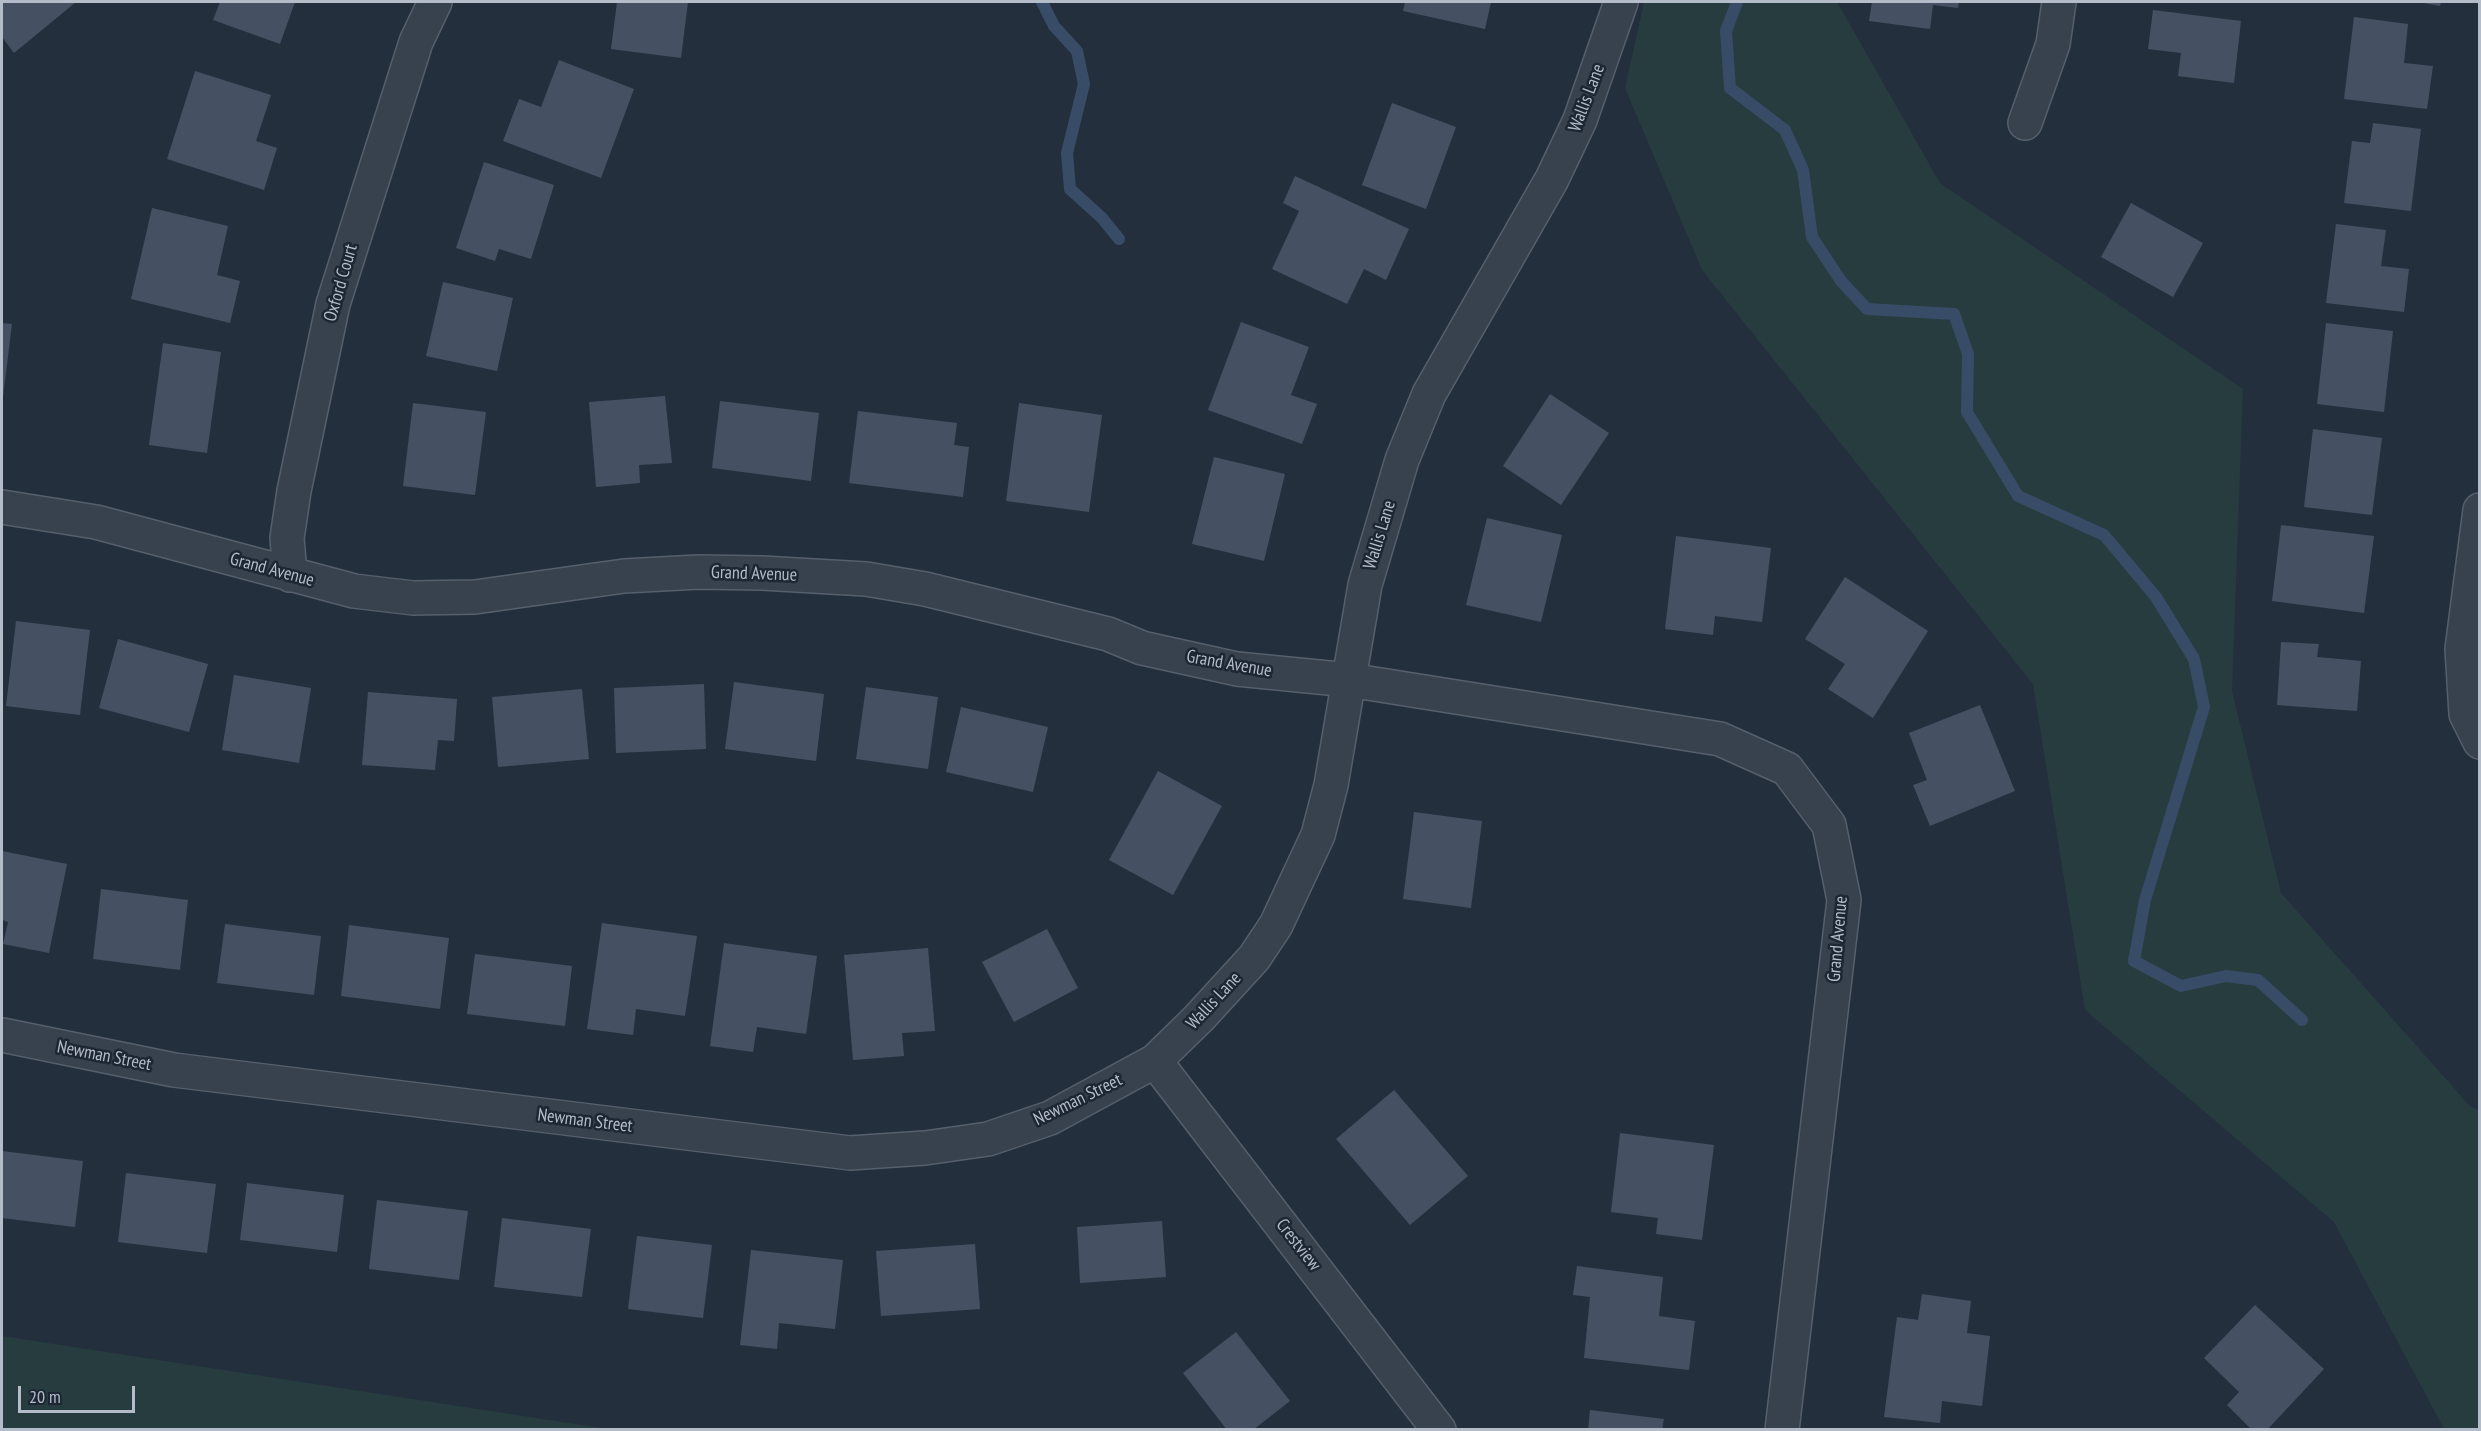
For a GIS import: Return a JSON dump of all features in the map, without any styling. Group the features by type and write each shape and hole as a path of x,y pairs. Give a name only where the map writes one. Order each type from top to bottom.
{"street":[{"name":"Oxford Court","path":"290,575 287,538 294,491 333,304 416,42 435,2"},
{"name":"Wallis Lane","path":"1155,1061 1199,1018 1254,958 1276,925 1318,835 1331,785 1365,585 1402,460 1429,394 1552,179 1580,120 1621,2"},
{"path":"2025,123 2054,44 2059,2"},
{"name":"Grand Avenue","path":"2,507 96,522 354,591 413,598 475,597 624,576 698,572 867,579 926,589 1107,634 1142,648 1237,669 1349,680 1720,740 1787,769 1829,825 1844,900 1782,1430"},
{"path":"2480,510 2462,649 2466,714 2480,742"},
{"name":"Newman Street","path":"2,1035 174,1070 850,1154 925,1148 988,1139 1050,1118 1155,1061"},
{"name":"Crestview","path":"1155,1061 1439,1430"}],"green space":[{"path":"1644,2 1837,2 1940,183 2243,389 2232,691 2281,893 2470,1106 2479,1110 2479,1429 2444,1429 2334,1222 2085,1010 2033,684 1702,270 1625,88"},
{"path":"2,1336 608,1429 2,1429"}],"building":[{"path":"2,2 76,2 14,53 2,37"},
{"path":"220,2 295,2 280,44 213,20"},
{"path":"617,2 688,2 681,58 611,49"},
{"path":"1405,2 1491,2 1485,29 1403,11"},
{"path":"1872,2 1959,2 1958,8 1933,5 1930,29 1869,21"},
{"path":"2418,2 2441,2 2440,6"},
{"path":"2153,10 2241,21 2234,83 2178,76 2181,53 2148,49"},
{"path":"2354,17 2408,24 2404,63 2433,66 2427,109 2344,99"},
{"path":"559,60 634,89 601,178 503,141 519,99 541,107"},
{"path":"195,71 271,95 256,141 277,148 264,190 167,159"},
{"path":"1392,103 1456,127 1426,209 1362,185"},
{"path":"2373,123 2421,129 2411,211 2344,203 2352,141 2370,143"},
{"path":"484,162 554,185 531,259 499,249 495,261 456,248"},
{"path":"1295,176 1409,229 1386,280 1364,269 1347,304 1272,269 1299,211 1283,203"},
{"path":"2131,203 2203,243 2173,297 2101,257"},
{"path":"152,208 228,226 217,275 240,281 230,323 131,299"},
{"path":"2336,224 2386,230 2381,266 2409,269 2404,312 2326,303"},
{"path":"443,282 513,298 497,371 426,356"},
{"path":"1241,322 1309,347 1291,395 1317,404 1302,444 1208,410"},
{"path":"2,323 12,324 3,397 2,397"},
{"path":"2326,323 2393,331 2384,412 2317,404"},
{"path":"163,343 221,352 207,453 149,445"},
{"path":"1550,394 1609,433 1561,505 1503,466"},
{"path":"665,396 672,463 639,465 640,483 596,487 589,402"},
{"path":"720,401 819,413 811,481 712,468"},
{"path":"413,403 486,412 475,495 403,486"},
{"path":"1019,403 1102,415 1089,512 1006,501"},
{"path":"858,411 957,423 954,445 969,447 963,497 849,483"},
{"path":"2313,429 2382,438 2372,515 2304,507"},
{"path":"1214,457 1285,474 1264,561 1192,544"},
{"path":"1487,518 1562,535 1541,622 1466,605"},
{"path":"2281,525 2374,536 2364,613 2272,601"},
{"path":"1676,536 1771,548 1762,622 1715,616 1713,635 1665,629"},
{"path":"1845,577 1928,631 1873,718 1828,689 1845,664 1805,639"},
{"path":"16,621 90,630 80,715 6,706"},
{"path":"118,639 208,664 189,732 99,708"},
{"path":"2281,642 2319,644 2317,657 2361,661 2357,711 2277,705"},
{"path":"234,675 311,688 299,763 222,750"},
{"path":"734,682 824,694 816,761 725,749"},
{"path":"704,684 706,749 616,753 614,688"},
{"path":"866,687 938,697 928,769 856,759"},
{"path":"582,689 589,759 498,767 492,697"},
{"path":"368,692 457,699 454,741 438,740 435,770 362,765"},
{"path":"1980,705 2015,791 1930,826 1913,785 1927,780 1909,733"},
{"path":"961,707 1048,727 1033,792 946,772"},
{"path":"1158,771 1222,806 1173,895 1109,860"},
{"path":"1414,812 1482,821 1471,908 1403,899"},
{"path":"2,851 67,864 49,953 3,944 8,922 2,920"},
{"path":"101,889 188,900 180,970 93,959"},
{"path":"602,923 697,936 685,1016 636,1009 633,1035 587,1029"},
{"path":"225,924 321,936 314,995 217,983"},
{"path":"349,925 449,938 440,1009 341,996"},
{"path":"1047,929 1078,988 1014,1022 982,962"},
{"path":"724,943 817,956 806,1034 757,1027 753,1052 710,1046"},
{"path":"928,948 935,1031 902,1033 904,1056 853,1060 844,955"},
{"path":"475,954 572,966 565,1026 467,1014"},
{"path":"1394,1090 1468,1176 1410,1225 1336,1139"},
{"path":"1620,1133 1714,1145 1702,1240 1656,1234 1658,1218 1611,1212"},
{"path":"2,1151 83,1161 75,1227 2,1218"},
{"path":"126,1173 216,1184 207,1253 118,1242"},
{"path":"247,1183 344,1195 337,1252 240,1240"},
{"path":"377,1200 468,1211 459,1280 369,1269"},
{"path":"502,1218 591,1229 582,1297 494,1287"},
{"path":"1162,1221 1166,1277 1080,1283 1077,1227"},
{"path":"637,1236 712,1245 703,1318 628,1309"},
{"path":"975,1244 980,1309 881,1316 876,1251"},
{"path":"751,1250 843,1260 835,1329 779,1323 777,1349 740,1345"},
{"path":"1577,1266 1663,1277 1659,1316 1695,1321 1689,1370 1584,1358 1590,1297 1573,1295"},
{"path":"1922,1294 1971,1301 1967,1333 1990,1336 1982,1406 1942,1401 1940,1423 1884,1417 1897,1317 1918,1320"},
{"path":"2255,1305 2324,1369 2267,1430 2252,1430 2227,1405 2239,1392 2204,1358"},
{"path":"1236,1332 1290,1401 1253,1430 1227,1430 1183,1373"},
{"path":"1590,1410 1664,1419 1662,1430 1588,1430"}],"waterway":[{"path":"1042,2 1054,26 1077,51 1084,84 1067,153 1070,189 1102,218 1119,239"},
{"path":"1737,2 1726,31 1730,88 1785,130 1803,170 1812,237 1841,281 1867,309 1954,314 1968,354 1967,412 2018,496 2104,535 2156,597 2194,659 2204,707 2145,900 2134,961 2181,986 2226,976 2258,980 2302,1020"}]}
